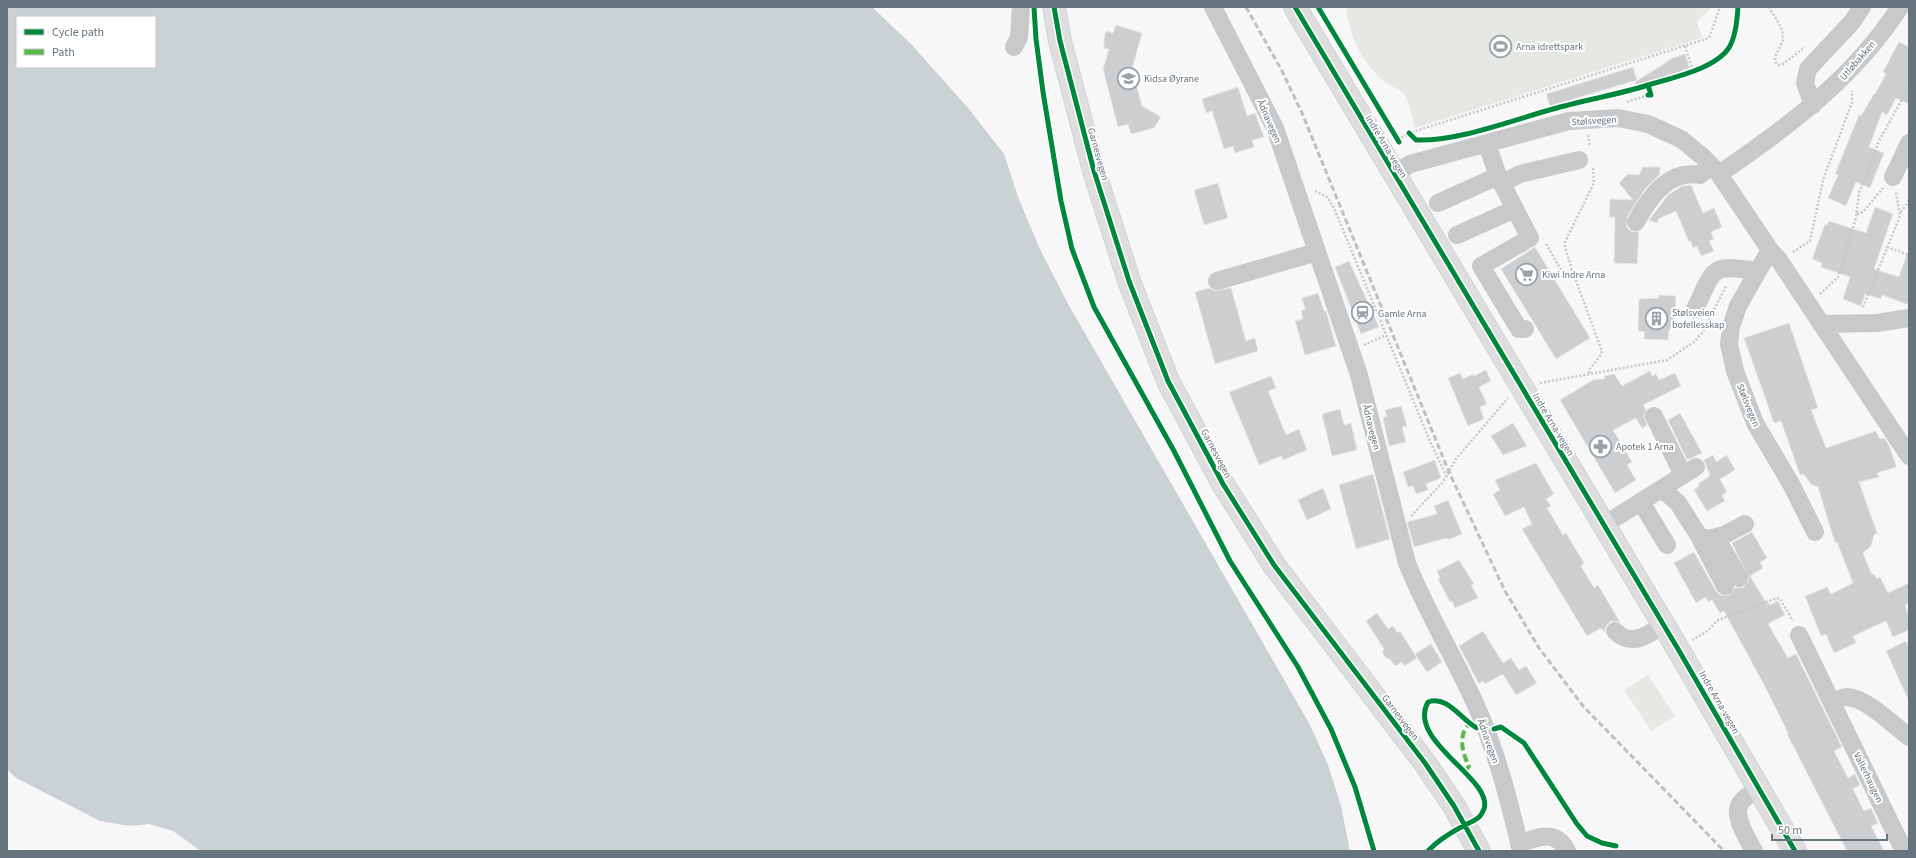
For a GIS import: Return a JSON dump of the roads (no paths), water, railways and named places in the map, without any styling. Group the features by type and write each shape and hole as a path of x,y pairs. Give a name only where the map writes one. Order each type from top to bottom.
{"main road":[{"name":"Garnesvegen","path":"1054,7 1060,41 1094,171 1129,281 1168,381 1224,484 1274,565 1425,763 1454,806 1479,851"},
{"name":"Indre Arna-vegen","path":"1295,7 1664,625 1760,788 1795,851"}],"street":[{"path":"1014,47 1019,37 1021,7"},
{"name":"Ådnavegen","path":"1213,7 1275,128 1359,375 1398,530 1418,591 1481,716 1497,760 1520,847"},
{"path":"1813,105 1806,83 1808,69 1852,22 1862,7"},
{"name":"Utløbakken","path":"1636,222 1651,196 1666,182 1689,174 1700,175 1715,170 1773,137 1813,105 1848,73 1902,13"},
{"name":"Stølsvegen","path":"1394,175 1410,164 1569,121 1618,118 1648,124 1681,138 1715,170 1808,303 1909,456"},
{"path":"1487,144 1500,179 1530,238 1481,266 1519,329 1525,329"},
{"path":"1893,177 1909,144"},
{"path":"1438,203 1500,179 1587,158"},
{"path":"1457,235 1515,209"},
{"path":"1216,281 1317,252"},
{"name":"Stølsvegen","path":"1774,255 1758,270 1738,306 1731,327 1729,344 1735,371 1755,423 1792,484 1815,532"},
{"path":"1695,309 1711,275 1720,268 1758,270"},
{"path":"1821,324 1856,324 1909,318"},
{"path":"1604,525 1689,471 1654,416"},
{"path":"1662,489 1678,503 1707,536 1732,582"},
{"path":"1641,502 1667,545"},
{"path":"1707,536 1745,524"},
{"path":"1615,631 1621,637 1631,640 1640,638 1664,625"},
{"name":"Vallerhaugen","path":"1799,635 1833,702 1904,851"},
{"path":"1833,702 1845,696 1857,698 1868,704 1909,737"},
{"path":"1754,851 1739,820 1738,809 1742,800 1760,788"},
{"path":"1520,847 1546,836 1558,839 1567,851"}],"railway":[{"path":"1246,7 1282,71 1302,113 1449,472 1505,591 1539,648 1583,706 1724,851"}],"place":[{"name":"Arna idrettspark","path":"1500,46"},
{"name":"Kidsa Øyrane","path":"1128,78"},
{"name":"Kiwi Indre Arna","path":"1527,274"},
{"name":"Gamle Arna","path":"1363,313"},
{"name":"Stølsveien bofellesskap","path":"1657,318"},
{"name":"Apotek 1 Arna","path":"1601,446"}]}
